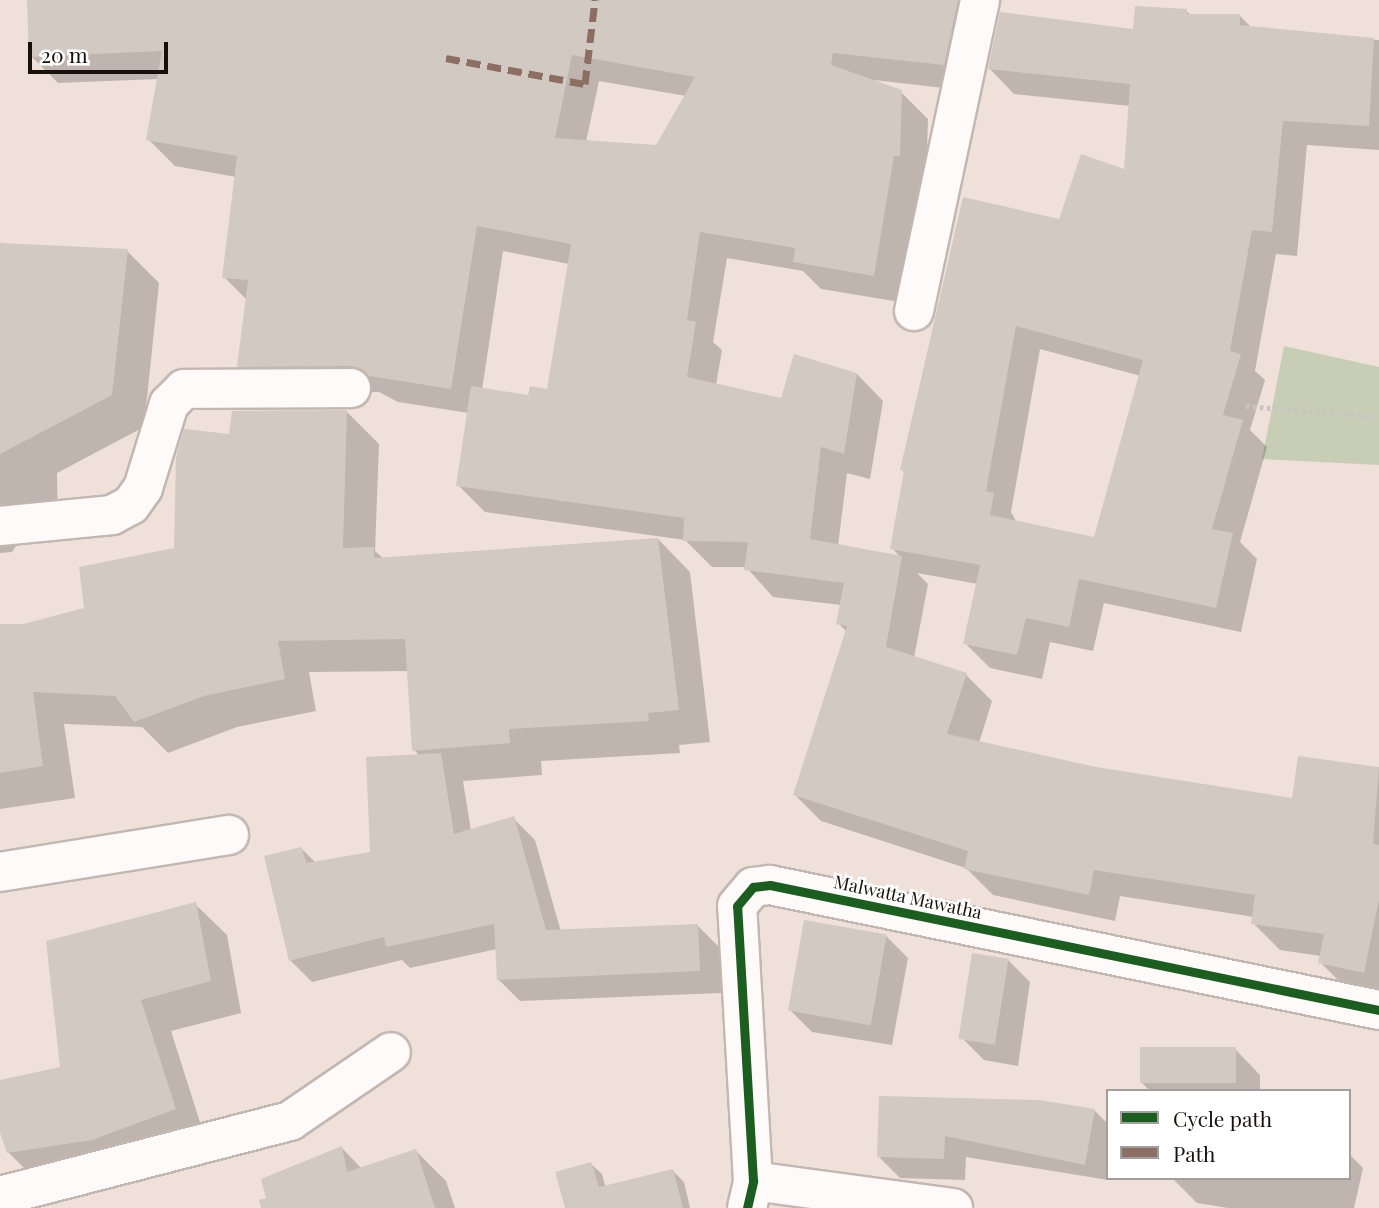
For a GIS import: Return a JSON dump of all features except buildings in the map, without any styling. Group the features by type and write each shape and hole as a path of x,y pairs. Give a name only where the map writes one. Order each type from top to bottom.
{"street":[{"path":"914,311 980,0"},
{"path":"0,526 112,516 131,505 143,488 169,404 184,388 351,388"},
{"path":"0,872 229,835"},
{"name":"Malwatta Mawatha","path":"750,1195 737,906 752,887 770,885 1379,1010"},
{"path":"0,1196 290,1121 391,1052"},
{"path":"750,1195 953,1208"}],"path":[{"path":"1246,406 1379,417"}],"green space":[{"path":"1284,346 1379,367 1379,465 1262,459"}],"marked path":[{"path":"446,58 585,84 595,0"}],"cycle path":[{"path":"747,1208 753,1181 737,906 753,887 770,885 1379,1010"}]}
